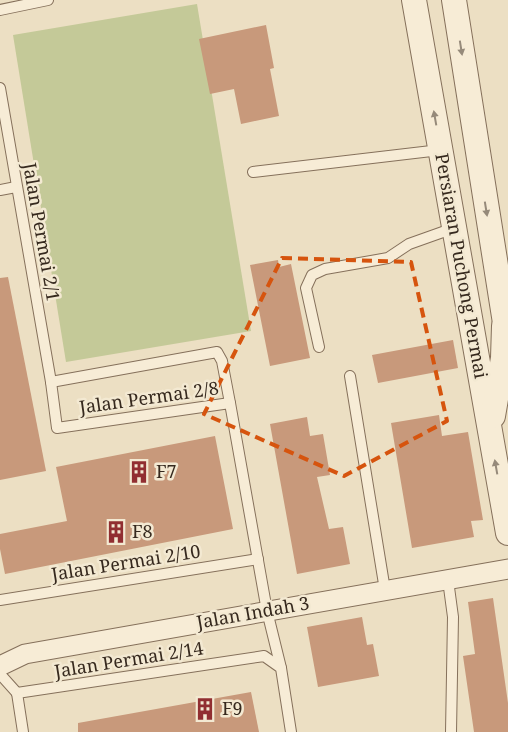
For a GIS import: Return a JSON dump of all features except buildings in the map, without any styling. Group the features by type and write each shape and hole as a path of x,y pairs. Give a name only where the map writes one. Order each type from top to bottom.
{"street":[{"name":"Persiaran Puchong Permai","path":"414,0 508,533"},
{"name":"Persiaran Puchong Permai","path":"454,0 507,329 490,430"},
{"path":"459,258 488,307 507,329"},
{"name":"Jalan Indah 3","path":"0,666 25,654 508,569"}],"lane":[{"path":"0,10 48,0"},
{"name":"Jalan Permai 2/1","path":"0,88 51,382"},
{"path":"253,172 440,150"},
{"path":"0,190 16,187"},
{"path":"320,347 306,288 312,275 325,269 388,258 409,244 454,228"},
{"path":"51,382 216,352 222,361 230,402"},
{"path":"350,376 385,590"},
{"name":"Jalan Permai 2/8","path":"51,382 57,428 230,402 267,611"},
{"name":"Jalan Permai 2/10","path":"0,600 258,559"},
{"path":"448,580 453,617 451,732"},
{"path":"267,611 281,668 291,732"},
{"name":"Jalan Permai 2/14","path":"17,693 264,656 281,668"},
{"path":"0,674 17,693 22,732"}],"highlighted area":[{"path":"282,258 411,262 447,421 344,476 204,414"}],"green space":[{"path":"197,4 251,331 66,362 13,35"}],"place":[{"name":"F7","path":"139,472"},
{"name":"F8","path":"116,532"},
{"name":"F9","path":"205,709"}]}
